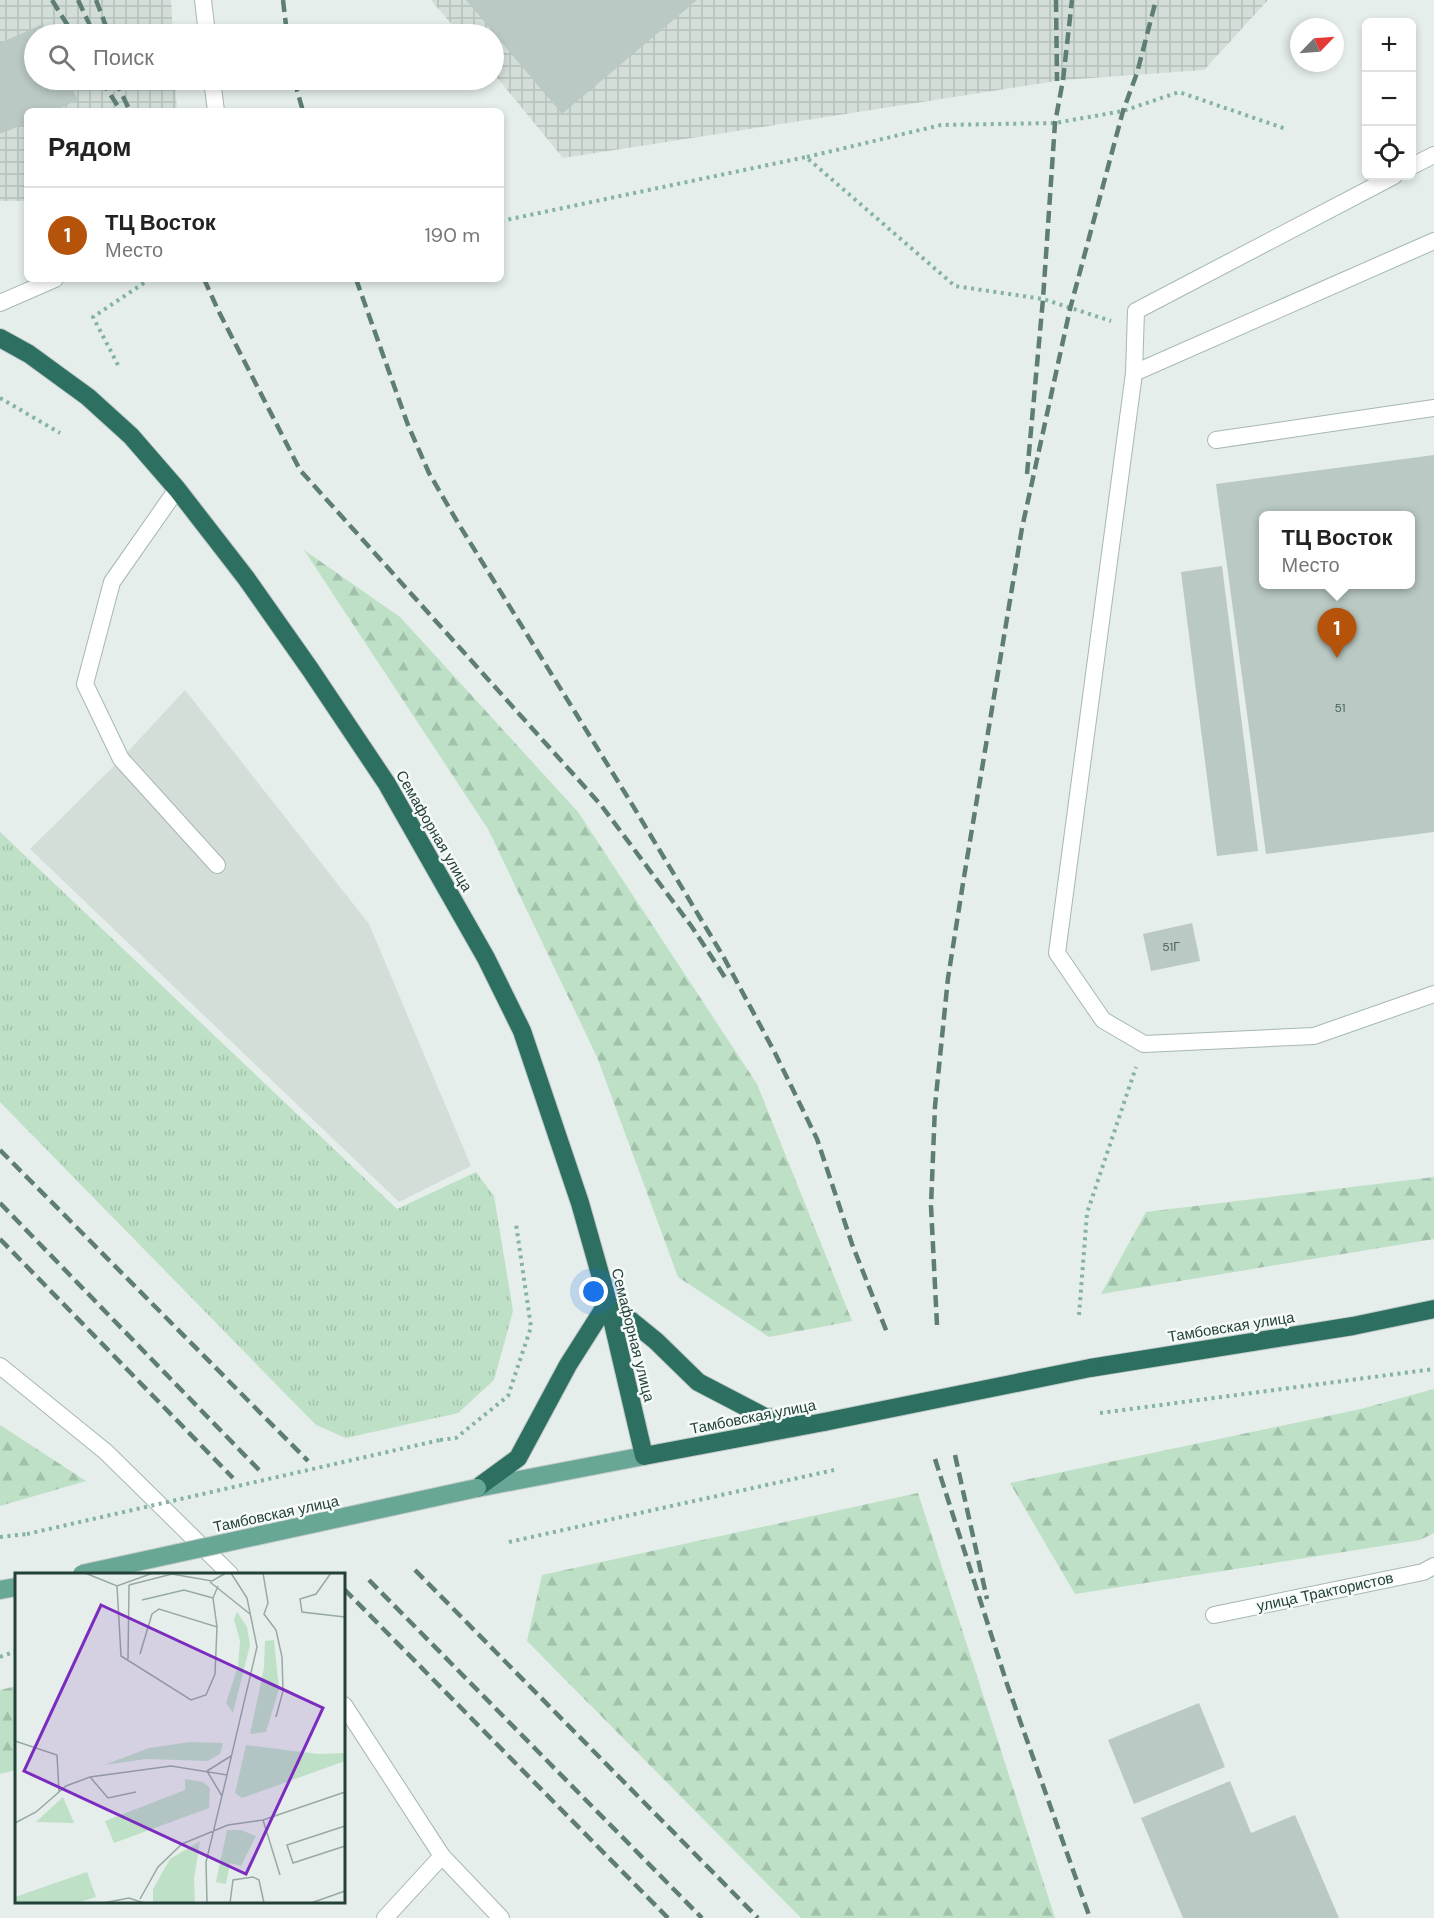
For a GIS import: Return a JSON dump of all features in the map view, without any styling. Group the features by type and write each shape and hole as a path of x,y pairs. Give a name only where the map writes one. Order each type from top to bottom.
{"highway":[{"name":"Семафорная улица","path":"0,338 29,354 88,397 131,436 177,489 246,578 381,774 486,958 522,1031 580,1203 608,1302 644,1456"},
{"path":"477,1488 518,1458 568,1365 608,1302 656,1341 698,1382 765,1417 824,1422"},
{"name":"Тамбовская улица","path":"644,1456 1090,1368 1341,1328 1434,1309"}],"main road":[{"name":"Тамбовская улица","path":"91,1573 477,1488 644,1456"},
{"path":"0,1590 15,1587"}],"lane":[{"path":"203,0 206,24"},
{"path":"213,90 216,108"},
{"path":"1416,164 1434,154"},
{"path":"1386,180 1136,311 1134,373 1057,953 1103,1020 1144,1044 1314,1036 1434,994"},
{"path":"1134,373 1434,241"},
{"path":"0,303 48,282"},
{"path":"1216,440 1434,408"},
{"path":"177,489 112,582 85,684 121,759 217,865"},
{"path":"0,1366 106,1452 229,1573"},
{"name":"улица Трактористов","path":"1214,1615 1423,1572 1434,1566"},
{"path":"345,1707 442,1856 501,1918"},
{"path":"385,1918 442,1856"}],"path":[{"path":"504,220 806,158 941,125 1055,123 1123,111 1179,92 1286,129"},
{"path":"806,158 955,286 1043,299 1119,324 1136,311"},
{"path":"118,365 93,317 146,282"},
{"path":"0,398 60,433"},
{"path":"1078,1314 1087,1213 1144,1044"},
{"path":"0,1537 27,1534 456,1438 508,1396 531,1327 516,1224"},
{"path":"1100,1413 1434,1369"},
{"path":"509,1542 834,1470"},
{"path":"0,1657 15,1651"}],"shaded area":[{"path":"0,0 171,0 172,24 24,24 24,90 176,90 177,108 24,108 24,201 0,201"},
{"path":"431,0 1268,0 1204,70 1063,80 563,158 504,86 504,24 451,24"},
{"path":"185,690 369,924 471,1166 399,1202 30,849 121,759"}],"green space":[{"path":"304,550 400,617 578,812 757,1084 852,1321 769,1337 678,1277 597,1057 488,829"},
{"path":"0,832 397,1209 476,1172 494,1196 513,1311 494,1380 458,1413 346,1438 316,1425 0,1102"},
{"path":"1434,1177 1434,1239 1101,1294 1146,1212"},
{"path":"1434,1389 1434,1533 1420,1540 1075,1594 1010,1483 1361,1409"},
{"path":"0,1425 86,1481 0,1506"},
{"path":"918,1493 1055,1918 801,1918 527,1641 542,1575"},
{"path":"15,1686 15,1770 0,1774 0,1690"}],"building":[{"path":"466,0 697,0 562,114 504,45 504,24 486,24"},
{"path":"24,32 24,90 73,90 78,100 61,108 24,108 24,124 0,134 0,43"},
{"path":"1434,455 1434,832 1266,854 1216,484"},
{"path":"1222,566 1258,851 1217,856 1181,572"},
{"path":"1192,923 1200,961 1151,971 1143,934"},
{"path":"1199,1703 1225,1767 1134,1804 1108,1740"},
{"path":"1230,1781 1251,1833 1295,1815 1339,1918 1183,1918 1141,1818"}],"railway":[{"path":"52,0 67,24"},
{"path":"78,0 89,24"},
{"path":"96,0 105,24"},
{"path":"283,0 286,24"},
{"path":"1056,0 1057,81"},
{"path":"1027,474 1043,299 1055,123 1063,80 1072,0"},
{"path":"937,1325 931,1206 935,1106 948,978 964,877 1022,528 1070,309 1123,111 1137,73 1156,0"},
{"path":"107,90 119,108"},
{"path":"120,90 129,108"},
{"path":"297,90 302,108"},
{"path":"205,282 300,470 601,805 692,927 728,982"},
{"path":"357,282 408,425 429,473 723,956 775,1053 817,1139 852,1244 888,1335"},
{"path":"0,1150 308,1461"},
{"path":"0,1203 261,1472"},
{"path":"0,1239 233,1478"},
{"path":"955,1455 987,1599"},
{"path":"935,1459 1007,1684 1090,1918"},
{"path":"415,1570 758,1918"},
{"path":"369,1580 702,1918"},
{"path":"345,1590 668,1918"}],"place":[{"name":"ТЦ Восток","path":"1337,658"}]}
